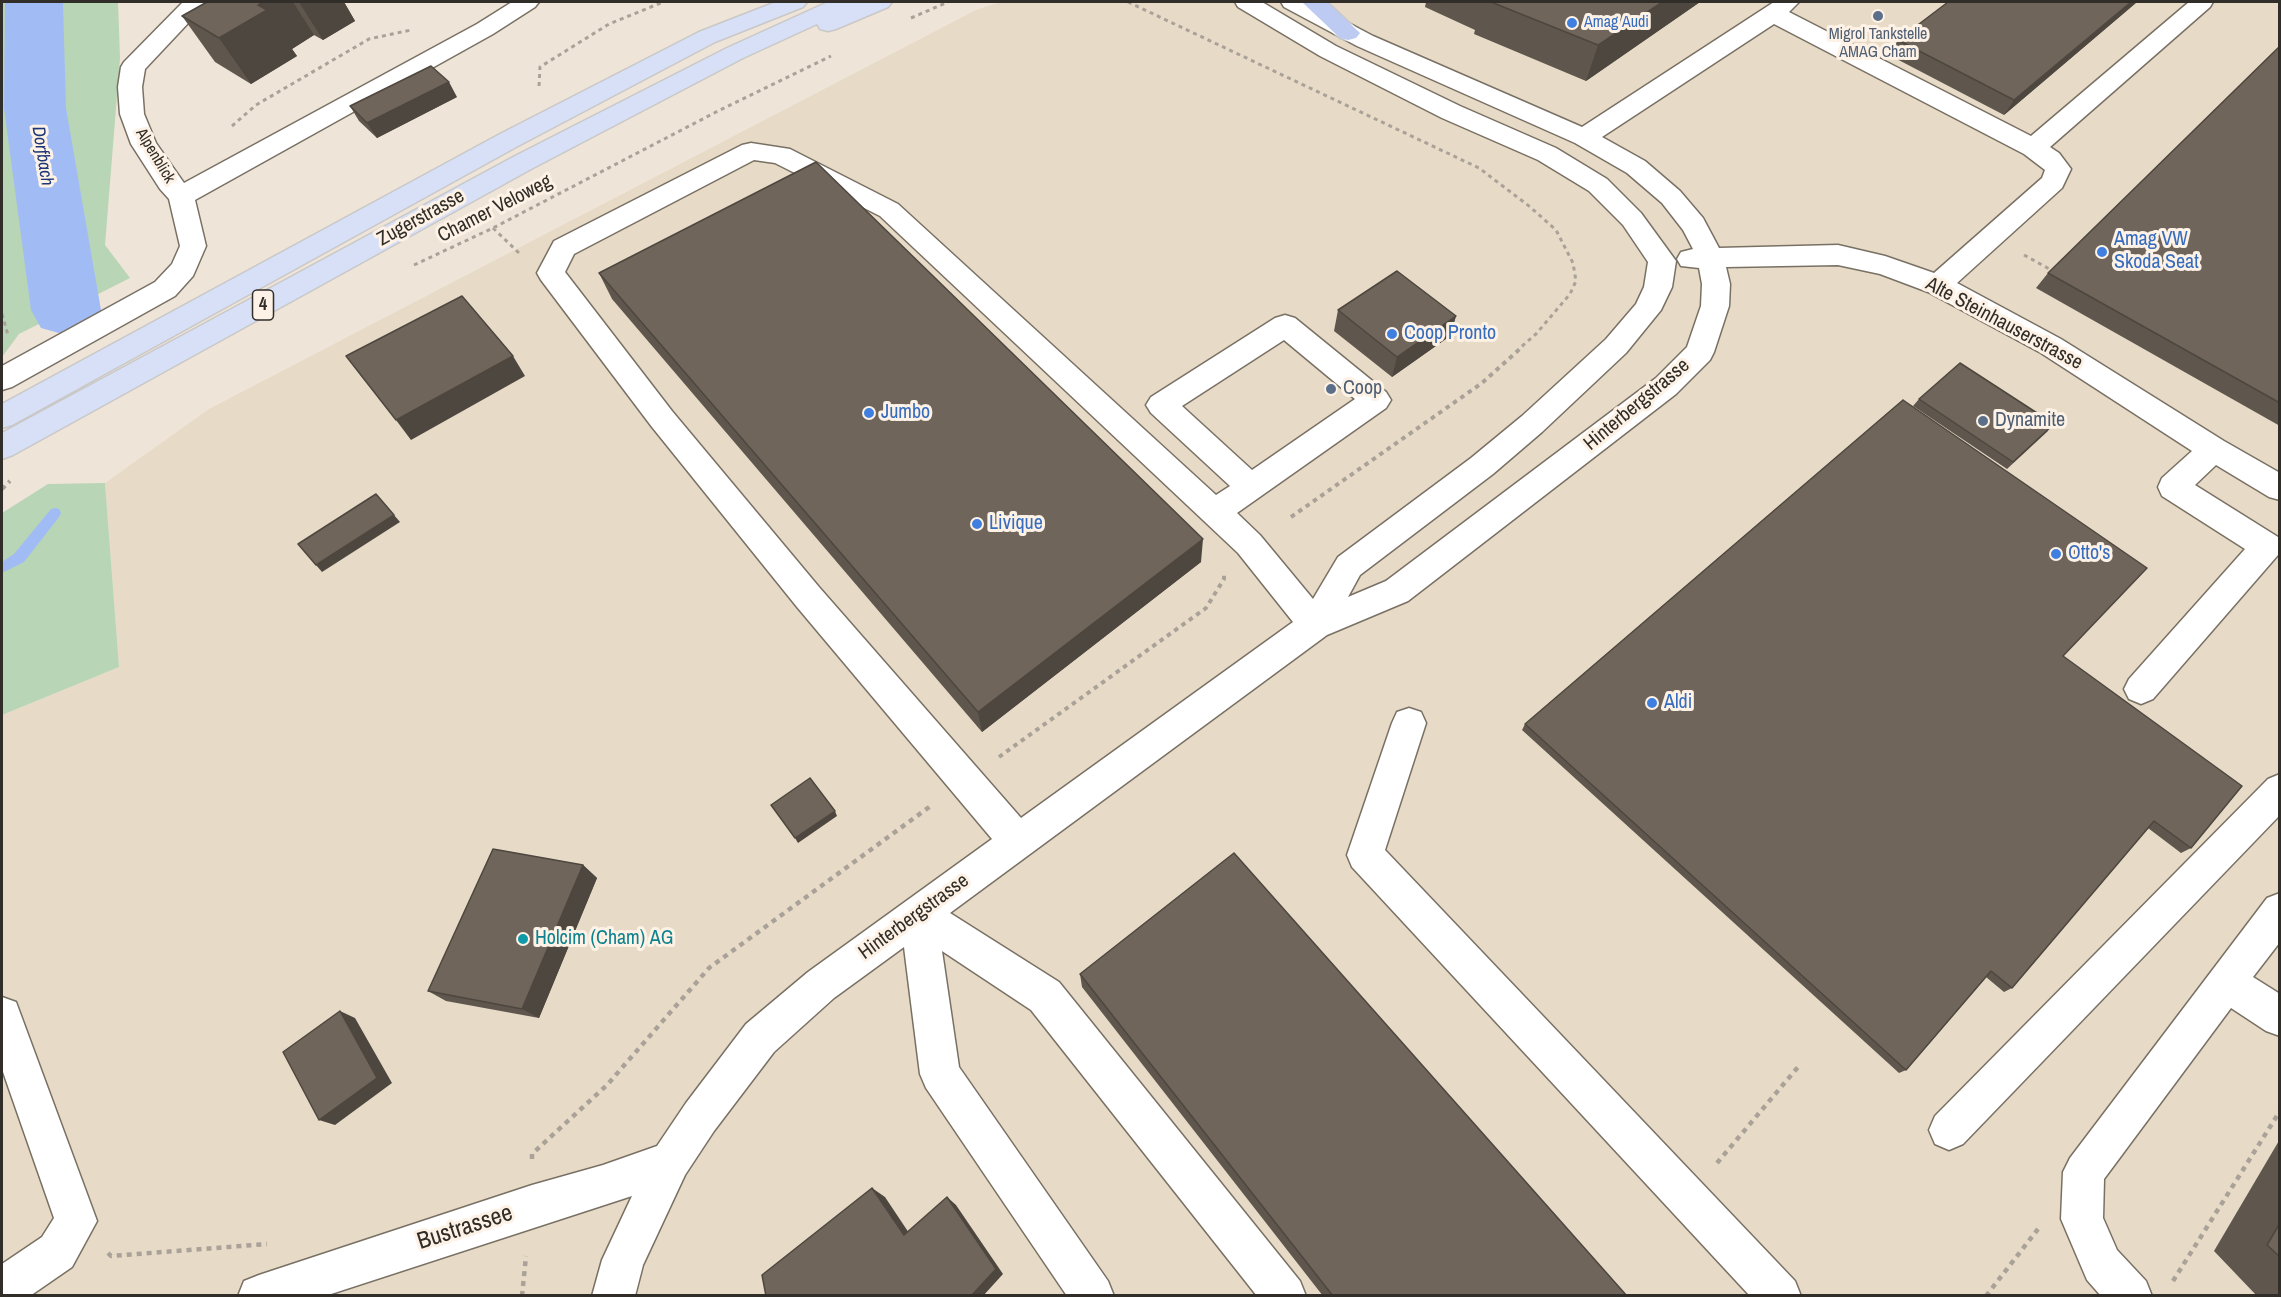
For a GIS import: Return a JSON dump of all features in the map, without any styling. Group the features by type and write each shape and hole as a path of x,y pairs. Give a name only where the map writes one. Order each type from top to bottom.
{"highway":[{"path":"1314,2 1348,33"}],"main road":[{"name":"4","path":"707,37 773,2"},
{"name":"Zugerstrasse","path":"2,417 509,140 707,37 795,2"},
{"name":"Zugerstrasse","path":"2,447 524,162 735,53 846,2"},
{"path":"524,162 580,147 717,78 880,2"}],"street":[{"name":"Alpenblick","path":"2,379 165,289 183,269 194,246 181,196 169,183 144,144 132,114 130,87 133,67 204,2"},
{"path":"181,196 485,28 527,2"},
{"path":"1246,2 1328,51 1451,112 1547,154 1598,185 1632,219 1662,261"},
{"name":"Hinterbergstrasse","path":"613,1296 623,1260 671,1161 700,1117 760,1038 821,985 1315,625 1396,591 1666,386 1700,352 1715,306 1716,284 1711,258 1694,225 1671,197 1636,167 1584,137 1486,96 1348,33 1292,2"},
{"path":"2033,148 2202,2"},
{"path":"1584,137 1780,7 2033,148 2050,159 2058,169 2053,182 1938,285"},
{"path":"1017,840 800,588 662,419 551,273 564,248 751,151 781,155 889,210 1249,544 1315,625"},
{"name":"Alte Steinhauserstrasse","path":"1662,261 1838,255 1885,266 1938,285 2051,346 2213,449 2280,488"},
{"name":"Hinterbergstrasse","path":"1315,625 1349,566 1482,466 1532,424 1616,346 1647,310 1658,287 1662,261"},
{"path":"1214,513 1376,400 1285,325 1161,405 1251,487"},
{"path":"2142,689 2273,550 2173,488 2213,449"},
{"path":"1409,723 1365,855 1780,1296"},
{"path":"1949,1130 2280,790"},
{"path":"2131,1296 2102,1265 2082,1219 2084,1172 2280,911"},
{"path":"918,914 940,1074 1093,1296"},
{"path":"918,914 1045,996 1285,1296"},
{"path":"2226,982 2280,1017"},
{"path":"2,1016 76,1221 57,1252 2,1289"},
{"name":"Bustrassee","path":"259,1296 532,1206 603,1186 671,1161"}],"path":[{"path":"538,95 540,67 609,24 663,2"},
{"path":"907,20 948,2"},
{"path":"1128,2 1479,168 1556,230 1573,263 1575,281 1570,294 1536,334 1482,383 1419,430 1291,517"},
{"path":"230,129 256,105 369,39 421,28"},
{"name":"Chamer Veloweg","path":"410,266 493,228 834,55"},
{"path":"2,489 14,477"},
{"path":"994,760 1206,608 1224,579 1223,566"},
{"path":"532,1154 607,1085 709,968 928,808"},
{"path":"1687,1198 1798,1067"},
{"path":"2170,1286 2280,1111"},
{"path":"76,1221 111,1256 286,1243 303,1280"},
{"path":"1986,1296 2042,1225"},
{"path":"522,1296 527,1251"}],"shaded area":[{"path":"1001,2 2279,2 2279,1295 2,1296 2,715 119,667 105,483 209,409 976,10"}],"green space":[{"path":"2,2 118,2 120,58 105,245 130,278 19,334 2,357"},
{"path":"105,483 119,667 2,715 2,513 48,484"}],"building":[{"path":"207,2 264,2 258,5 267,10 219,38 182,16"},
{"path":"1491,2 1662,2 1598,45"},
{"path":"1948,2 2131,2 2014,100 1898,40"},
{"path":"2280,46 2280,403 2048,273"},
{"path":"431,66 449,82 367,123 350,106"},
{"path":"816,162 1203,539 978,712 599,273"},
{"path":"1397,271 1456,316 1397,357 1338,310"},
{"path":"462,296 513,356 396,420 346,356"},
{"path":"1960,363 2054,424 2013,462 1919,399"},
{"path":"1903,400 2147,568 2063,656 2242,786 2191,848 2154,821 2012,988 1991,971 1906,1070 1525,724"},
{"path":"376,494 394,515 316,565 298,544"},
{"path":"810,778 835,811 795,838 771,805"},
{"name":"Holcim (Cham) AG","path":"493,849 583,865 522,1009 428,991"},
{"path":"1234,853 1627,1296 1333,1296 1080,974"},
{"path":"340,1011 377,1078 319,1120 283,1052"},
{"path":"872,1188 904,1235 947,1197 996,1269 971,1296 766,1296 762,1275"},
{"path":"2280,1223 2280,1257 2267,1245"}],"waterway":[{"name":"Dorfbach","path":"34,2 35,108 66,310"},
{"name":"Dorfbach","path":"2,568 19,558 55,513"}],"place":[{"name":"Migrol Tankstelle AMAG Cham","path":"1878,16"},
{"name":"Amag Audi","path":"1572,23"},
{"name":"Amag VW Skoda Seat","path":"2102,252"},
{"name":"Coop Pronto","path":"1392,334"},
{"name":"Coop","path":"1331,389"},
{"name":"Jumbo","path":"869,413"},
{"name":"Dynamite","path":"1983,421"},
{"name":"Livique","path":"977,524"},
{"name":"Otto's","path":"2056,554"},
{"name":"Aldi","path":"1652,703"},
{"name":"Holcim (Cham) AG","path":"523,939"}]}
